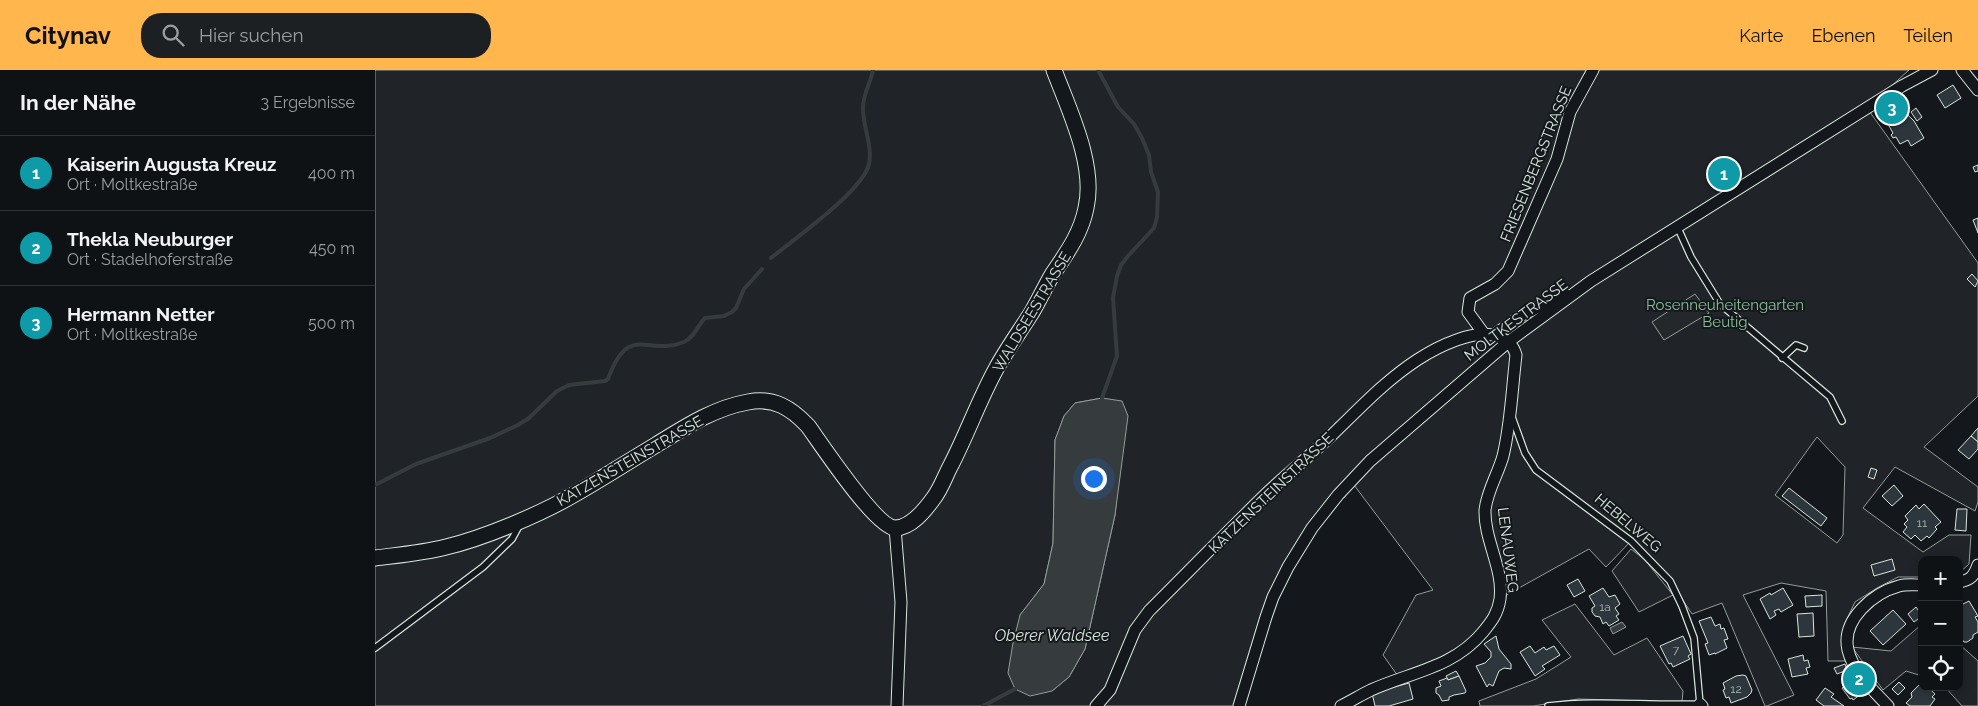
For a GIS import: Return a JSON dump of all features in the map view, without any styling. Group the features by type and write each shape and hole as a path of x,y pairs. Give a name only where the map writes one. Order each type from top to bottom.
{"street":[{"name":"WALDSEESTRASSE","path":"895,528 916,519 934,498 999,365 1076,239 1087,208 1088,189 1080,140 1054,70"},
{"name":"FRIESENBERGSTRASSE","path":"1489,335 1467,312 1470,298 1495,284 1508,270 1557,159 1570,112 1593,70"},
{"name":"MOLTKESTRASSE","path":"1239,706 1273,597 1288,567 1312,528 1337,495 1370,461 1508,342 1591,281 1902,86 1932,70"},
{"path":"1962,70 1978,90"},
{"name":"KATZENSTEINSTRASSE","path":"1096,706 1110,690 1135,630 1149,611 1268,492 1331,435 1381,386 1418,359 1458,339 1489,335 1522,315 1591,281"},
{"path":"1489,335 1508,342"},
{"name":"HEBELWEG","path":"1503,456 1516,355 1514,347 1508,342"},
{"name":"KATZENSTEINSTRASSE","path":"375,558 414,554 447,547 523,519 573,496 691,423 729,407 758,400 777,403 796,414 808,426 870,508 887,525 895,528"},
{"name":"LENAUWEG","path":"1341,706 1371,690 1429,669 1460,654 1472,646 1497,616 1500,598 1499,576 1485,511 1488,496 1503,456"},
{"path":"895,528 901,602 897,706"},
{"path":"1963,581 1975,575 1978,565"},
{"path":"1888,706 1862,678 1853,663 1847,649 1848,633 1859,610 1880,593 1900,585 1918,585"}],"lane":[{"path":"1677,226 1691,257 1713,296 1829,397 1842,421"},
{"path":"1783,358 1796,346 1804,348"},
{"name":"HEBELWEG","path":"1510,413 1525,453 1536,470 1631,541 1670,581 1694,638 1701,705 1581,702 1548,706"},
{"path":"375,648 483,567 512,540 523,519"}],"green space":[{"name":"Rosenneuheitengarten Beutig","path":"375,70 1909,70 1867,108 1978,263 1978,396 1924,447 1978,487 1978,502 1975,511 1895,467 1863,508 1923,552 1949,535 1971,535 1969,564 1963,569 1963,556 1918,556 1918,577 1898,577 1855,602 1846,621 1844,641 1849,661 1828,661 1826,591 1781,583 1743,595 1794,695 1767,706 1765,706 1722,603 1692,614 1670,581 1631,541 1606,567 1589,549 1501,598 1472,646 1400,679 1383,655 1416,595 1433,590 1351,481 1288,567 1239,706 375,706","holes":["1588,284 1508,341 1494,335","1102,398 1120,466 1115,515 1085,649 1069,677 1052,691 1020,615 1044,584 1053,543 1055,440 1064,416 1075,403","1817,437 1845,467 1843,535 1837,543 1775,495"]},
{"path":"1631,549 1645,560 1673,595 1639,612 1612,571"},
{"path":"1575,604 1614,655 1647,638 1683,691 1682,702 1578,699 1533,706 1480,706 1479,701 1536,679 1571,657 1542,620"},
{"path":"1918,627 1918,675 1906,671 1883,690 1852,647 1891,651"},
{"path":"1963,648 1978,661 1978,706 1962,706 1949,691 1963,691"}],"shaded area":[{"path":"1695,294 1709,313 1664,340 1652,322"}],"water":[{"name":"Oberer Waldsee","path":"1102,398 1122,401 1128,416 1115,515 1085,649 1069,677 1052,691 1030,696 1015,689 1008,673 1020,615 1044,584 1053,543 1055,440 1064,416 1075,403"},
{"path":"1622,622 1626,627 1613,634 1610,628"}],"building":[{"path":"1953,85 1961,98 1945,108 1937,95"},
{"path":"1916,108 1922,117 1917,121 1911,112"},
{"path":"1905,112 1914,121 1924,138 1911,146 1908,140 1900,144 1896,137 1893,138 1891,135 1893,133 1889,126 1898,120 1898,116"},
{"path":"1978,165 1978,171 1975,172 1973,167"},
{"path":"1978,218 1978,233 1973,220"},
{"path":"1972,274 1978,281 1975,287 1967,279"},
{"path":"1978,428 1978,442 1971,436"},
{"path":"1971,436 1978,442 1978,449 1969,459 1958,450"},
{"path":"1871,468 1877,470 1874,479 1868,477"},
{"path":"1894,485 1903,496 1892,506 1882,496"},
{"path":"1789,488 1827,518 1821,526 1782,496"},
{"path":"1924,504 1941,522 1935,527 1937,529 1929,538 1927,536 1921,541 1915,535 1911,539 1903,532 1907,527 1904,524 1908,520 1905,516 1916,505 1919,509"},
{"path":"1957,509 1967,509 1966,531 1955,530"},
{"path":"1892,559 1895,570 1874,576 1871,565"},
{"path":"1578,579 1585,591 1574,597 1567,585"},
{"path":"1603,588 1609,597 1615,595 1620,604 1615,608 1619,614 1616,616 1619,620 1609,626 1606,622 1603,624 1600,617 1595,616 1592,612 1592,608 1595,606 1589,596"},
{"path":"1783,588 1793,605 1781,612 1779,609 1774,611 1776,615 1770,619 1760,599"},
{"path":"1822,595 1822,606 1806,607 1805,596"},
{"path":"1969,601 1978,616 1975,617 1978,622 1978,632 1967,642 1963,641 1963,604"},
{"path":"1916,607 1918,619 1914,622 1908,614"},
{"path":"1893,610 1906,624 1883,645 1870,631"},
{"path":"1813,613 1814,636 1799,637 1797,614"},
{"path":"1711,617 1715,626 1720,624 1721,629 1724,628 1728,639 1724,640 1727,648 1709,655 1705,644 1708,643 1699,621"},
{"path":"1496,636 1499,649 1511,664 1511,669 1504,668 1499,671 1493,686 1489,684 1487,687 1476,666 1485,663 1491,657 1491,652 1484,644"},
{"path":"1683,636 1691,654 1688,656 1690,659 1673,667 1671,663 1669,664 1660,646"},
{"path":"1530,646 1535,653 1544,647 1546,650 1554,646 1560,655 1542,666 1545,669 1535,676 1520,652"},
{"path":"1803,655 1804,661 1808,660 1810,667 1806,668 1808,674 1792,677 1788,659"},
{"path":"1845,664 1847,670 1837,674 1834,668"},
{"path":"1456,671 1459,676 1448,680 1446,676"},
{"path":"1459,676 1466,691 1465,693 1454,695 1449,697 1449,700 1442,701 1436,693 1436,688 1441,686 1439,681"},
{"path":"1736,676 1746,676 1752,690 1751,693 1747,697 1731,703 1729,697 1726,698 1723,683"},
{"path":"1853,681 1860,695 1853,700 1852,698 1850,699 1842,688"},
{"path":"1899,682 1905,688 1898,695 1892,689"},
{"path":"1409,683 1413,699 1389,706 1375,706 1372,693"},
{"path":"1918,686 1918,691 1932,691 1935,694 1932,697 1935,699 1930,706 1910,706 1906,703 1912,697 1911,693"},
{"path":"1825,688 1834,694 1831,697 1844,706 1824,706 1816,700"}],"waterway":[{"path":"771,258 841,201 864,175 869,164 870,150 863,114 863,102 873,70"},
{"path":"1098,70 1118,107 1134,124 1142,138 1149,155 1151,172 1158,192 1157,217 1154,228 1121,265 1117,276 1113,298 1117,356 1102,398"},
{"path":"375,485 416,464 490,438 518,425 529,418 557,391 569,385 605,381 608,379 616,361 624,351 632,346 640,344 671,346 684,342 693,334 705,318 724,316 732,312 736,308 744,289 762,269"},
{"path":"983,706 1015,689"}],"place":[{"name":"Hermann Netter","path":"1892,108"},
{"name":"Kaiserin Augusta Kreuz","path":"1724,174"},
{"name":"Thekla Neuburger","path":"1859,679"}]}
